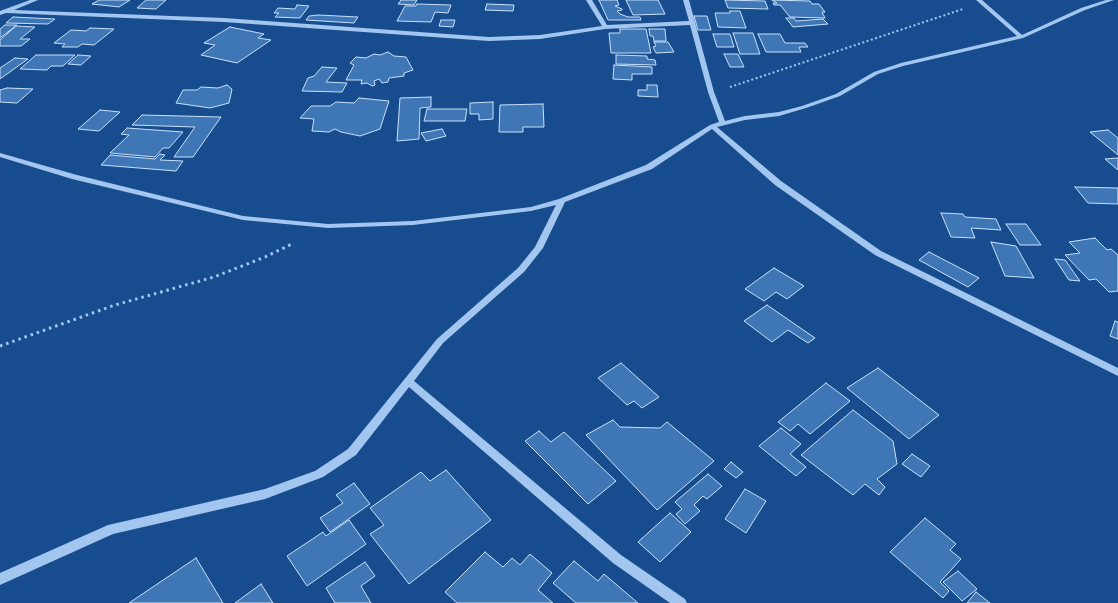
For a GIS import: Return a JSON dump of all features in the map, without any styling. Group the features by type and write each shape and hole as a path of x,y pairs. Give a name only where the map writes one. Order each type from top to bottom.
{"street":[{"path":"3,12 35,0"},
{"path":"589,0 605,28"},
{"path":"686,0 711,92 722,123"},
{"path":"0,155 75,177 243,218 328,226 413,223 531,209 562,202 649,167 712,126 779,114 804,107 838,96 876,73 901,65 1021,37 1083,9 1111,0"},
{"path":"981,1 1021,37"},
{"path":"3,12 224,20 489,39 540,37 605,28 691,22"},
{"path":"712,126 778,183 878,253 1118,372"},
{"path":"0,579 112,530 265,494 319,474 352,452 440,341 521,270 539,248 562,202"},
{"path":"408,381 617,559 681,603"}],"path":[{"path":"711,92 981,1"},
{"path":"0,346 115,305 214,277 265,257 328,226"}],"building":[{"path":"99,0 130,0 119,7 92,4"},
{"path":"146,0 166,0 156,9 137,8"},
{"path":"401,0 417,0 414,5 398,4"},
{"path":"599,0 617,0 619,5 615,6 622,9 617,11 620,14 628,17 640,17 641,20 608,20"},
{"path":"626,0 658,0 665,14 633,15"},
{"path":"725,0 765,1 768,9 728,8"},
{"path":"772,0 810,1 812,4 819,4 825,12 822,12 825,18 790,17 780,5 774,5 773,3 777,3"},
{"path":"417,4 451,5 448,13 435,12 431,22 397,21 405,6 416,6"},
{"path":"487,4 514,5 513,11 485,10"},
{"path":"297,5 309,6 300,18 275,17 279,13 274,13 278,8 295,9"},
{"path":"730,11 740,11 746,28 718,27 715,13 730,13"},
{"path":"309,16 358,17 354,23 306,20"},
{"path":"694,16 707,16 711,30 698,30"},
{"path":"13,17 55,19 48,24 6,23"},
{"path":"786,18 794,18 796,21 823,19 828,24 793,27"},
{"path":"441,20 455,20 453,27 439,26"},
{"path":"5,25 17,25 0,38 0,29"},
{"path":"16,26 35,27 20,39 30,39 21,46 0,46 0,40"},
{"path":"230,27 264,34 258,38 271,40 237,63 201,55 215,45 204,43"},
{"path":"90,28 114,29 94,45 82,44 78,47 62,47 65,44 54,43 71,30 86,31"},
{"path":"620,29 646,29 651,53 611,53 609,33 620,33"},
{"path":"649,29 665,29 666,41 654,41 653,36 650,36"},
{"path":"733,33 753,33 760,54 740,54"},
{"path":"713,34 730,34 734,47 717,47"},
{"path":"758,34 780,34 785,43 805,43 808,47 799,47 801,52 766,52"},
{"path":"654,42 668,42 674,52 656,53 653,47 656,46"},
{"path":"388,52 394,56 406,57 413,70 404,73 404,76 389,78 388,82 382,83 379,79 374,81 375,85 372,86 367,83 361,84 362,80 346,80 354,65 350,63 356,57 366,58 374,54 380,55"},
{"path":"724,54 738,54 744,67 730,67"},
{"path":"36,55 75,55 63,66 51,66 47,70 20,69"},
{"path":"78,55 91,56 81,65 68,64"},
{"path":"616,55 647,56 647,59 655,60 656,65 616,64"},
{"path":"15,58 28,59 0,79 0,68"},
{"path":"614,65 652,67 652,74 632,74 632,80 613,79"},
{"path":"322,67 337,68 326,82 347,83 342,92 302,91 308,78 314,76"},
{"path":"227,85 232,89 229,103 210,108 176,103 183,90 197,90 201,87 218,88"},
{"path":"647,85 657,85 658,97 638,96 638,90 647,90"},
{"path":"7,88 33,89 17,103 0,102 0,90"},
{"path":"431,97 431,107 420,108 419,139 397,141 400,98"},
{"path":"359,98 389,101 380,129 360,136 335,129 329,132 312,131 314,119 300,118 311,106 330,106 336,102 354,103"},
{"path":"493,102 493,119 479,120 479,114 470,114 470,103"},
{"path":"543,104 544,127 523,127 523,132 499,132 500,105"},
{"path":"427,109 467,109 465,121 424,121"},
{"path":"100,110 120,112 99,131 78,129"},
{"path":"142,115 221,117 193,157 174,157 195,127 132,125"},
{"path":"127,128 183,132 169,148 163,148 155,157 110,153 129,135 121,134"},
{"path":"442,129 446,136 426,141 421,133"},
{"path":"1108,130 1118,138 1118,155 1090,132"},
{"path":"160,154 165,155 160,160 183,161 176,171 101,165 110,155 155,159"},
{"path":"1118,158 1118,170 1105,159"},
{"path":"1075,187 1118,188 1118,204 1088,203"},
{"path":"941,213 996,219 1001,230 971,228 975,238 951,237"},
{"path":"1006,224 1026,224 1041,245 1020,245"},
{"path":"1095,238 1107,250 1111,249 1118,255 1118,291 1109,292 1096,279 1089,280 1065,255 1080,253 1069,242"},
{"path":"991,242 1016,246 1034,278 1005,276"},
{"path":"929,252 979,278 968,287 919,260"},
{"path":"1055,259 1065,260 1080,281 1069,280"},
{"path":"774,268 804,286 787,299 776,292 764,301 745,289"},
{"path":"767,305 815,338 808,343 788,330 772,342 744,321"},
{"path":"1115,321 1118,322 1118,339 1110,336"},
{"path":"621,363 659,397 642,408 634,401 627,405 598,378"},
{"path":"878,368 939,415 909,439 847,388"},
{"path":"826,383 850,401 810,434 798,424 790,431 778,422"},
{"path":"853,410 893,441 897,464 877,479 885,487 879,495 865,484 853,495 801,455"},
{"path":"613,420 620,427 660,428 667,422 714,461 657,510 586,435"},
{"path":"781,428 801,444 790,454 806,467 796,476 759,446"},
{"path":"539,431 551,442 564,432 616,481 588,504 525,441"},
{"path":"912,454 930,466 921,477 902,464"},
{"path":"731,462 743,472 736,478 724,469"},
{"path":"446,470 491,520 409,584 370,534 384,525 370,508 421,472 430,481"},
{"path":"708,474 722,486 707,499 703,496 694,505 700,511 685,524 676,514 682,509 675,502"},
{"path":"354,483 370,504 330,532 320,518 343,503 336,495"},
{"path":"745,489 766,501 746,533 725,519"},
{"path":"670,513 691,532 660,562 638,542"},
{"path":"925,518 956,544 950,550 961,559 940,582 949,591 943,598 890,552"},
{"path":"349,520 366,544 307,586 287,556 323,532 326,536"},
{"path":"485,552 503,567 512,558 520,565 530,554 552,573 538,590 553,603 457,603 445,592"},
{"path":"196,558 223,603 129,603"},
{"path":"574,561 598,581 604,574 638,603 576,603 553,583"},
{"path":"365,562 375,576 361,586 371,603 335,603 326,588"},
{"path":"958,571 977,589 962,601 943,582"},
{"path":"261,584 273,603 235,603"},
{"path":"976,592 990,603 967,603"}]}
